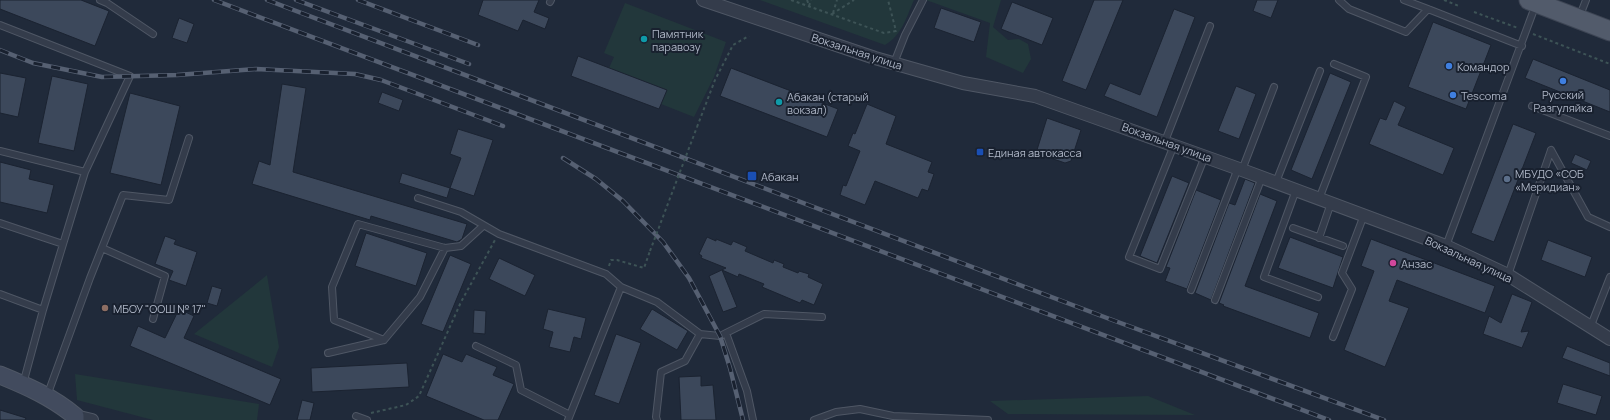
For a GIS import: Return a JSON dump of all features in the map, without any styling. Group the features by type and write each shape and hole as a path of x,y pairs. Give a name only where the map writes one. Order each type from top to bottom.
{"main road":[{"path":"1533,1 1610,31"}],"street":[{"name":"Вокзальная улица","path":"703,0 724,3 894,63 963,83 1035,96 1276,182 1446,246 1508,275 1590,328 1610,339"},
{"path":"0,375 48,396 59,403 75,418 92,420"}],"lane":[{"path":"100,0 107,3 153,34"},
{"path":"894,63 905,35 923,0"},
{"path":"1339,0 1349,9 1406,32 1428,9"},
{"path":"1404,0 1522,46"},
{"path":"1578,19 1586,0"},
{"path":"1446,246 1527,32 1533,1"},
{"path":"0,25 130,76 85,172 43,310 23,384"},
{"path":"1205,156 1160,269 1129,257 1210,26"},
{"path":"1319,238 1325,201 1366,77 1334,64"},
{"path":"1276,182 1320,71"},
{"path":"1191,290 1274,87"},
{"path":"1532,106 1610,136"},
{"path":"48,396 123,195 169,200 189,138"},
{"path":"1508,275 1551,150 1588,217 1610,227"},
{"path":"0,151 85,172"},
{"path":"1215,300 1262,177"},
{"path":"1296,190 1264,277 1318,297"},
{"path":"418,198 461,212 499,234 606,274 621,287 657,302 700,334 720,336 764,314 822,317"},
{"path":"1334,337 1352,289 1342,273 1364,215"},
{"path":"0,223 63,244"},
{"path":"384,340 334,320 332,287 358,224 445,248 461,246 483,226"},
{"path":"1293,228 1343,246"},
{"path":"102,248 165,276 153,319"},
{"path":"328,353 384,340 420,297 445,248"},
{"path":"1590,328 1610,277"},
{"path":"476,346 516,365 521,390 569,418 621,287"},
{"path":"0,294 43,310"},
{"path":"726,333 747,391 753,420"},
{"path":"657,420 656,417 661,372 685,361 700,334"},
{"path":"815,420 836,412 860,409 893,416 988,420"},
{"path":"356,416 367,420"}],"path":[{"path":"791,0 884,33 896,31 888,0"},
{"path":"807,0 809,6"},
{"path":"809,6 811,0"},
{"path":"832,14 837,0"},
{"path":"832,14 854,0"},
{"path":"1444,0 1459,6"},
{"path":"1474,12 1610,64"},
{"path":"617,260 644,268 712,86 733,45 750,36"},
{"path":"356,416 406,405 419,396 461,302 499,234"}],"green space":[{"path":"760,0 914,0 900,31 885,45"},
{"path":"926,0 1001,0 993,27 1008,40 1019,39 1028,44 1031,59 1023,73 986,57 990,23"},
{"path":"625,3 726,42 714,77 694,117 661,104 667,90 609,68 614,57 604,53"},
{"path":"267,275 279,347 272,367 194,334"},
{"path":"75,374 259,404 257,420 153,420 77,400"},
{"path":"1148,396 1195,415 1008,414 990,401"}],"building":[{"path":"0,0 81,0 109,11 95,46 0,9"},
{"path":"483,0 539,0 534,12 549,18 545,29 523,20 518,31 478,15"},
{"path":"1094,0 1123,0 1086,90 1062,81"},
{"path":"1257,0 1278,0 1271,18 1253,11"},
{"path":"1012,2 1053,18 1042,45 1001,29"},
{"path":"941,8 981,22 974,42 934,28"},
{"path":"1174,9 1195,17 1157,117 1104,96 1110,83 1140,95"},
{"path":"179,18 194,24 187,43 172,38"},
{"name":"Командор","path":"1433,22 1491,45 1466,109 1408,87"},
{"path":"578,56 667,90 659,109 571,76"},
{"path":"1533,59 1610,90 1610,112 1525,78"},
{"name":"Абакан (старый вокзал)","path":"731,68 838,109 827,137 720,96"},
{"path":"0,73 26,78 18,117 0,113"},
{"path":"1330,73 1351,82 1312,179 1291,170"},
{"path":"52,76 88,84 74,151 38,143"},
{"path":"282,84 306,88 293,172 467,224 462,239 457,242 371,216 370,220 252,184 259,161 270,165"},
{"path":"1236,86 1256,94 1239,139 1218,131"},
{"path":"382,92 403,100 399,111 378,103"},
{"path":"130,93 180,106 161,185 110,173"},
{"path":"1394,101 1406,107 1398,125 1454,148 1443,175 1369,144 1380,118 1386,120"},
{"path":"867,104 896,116 886,144 932,162 928,172 934,174 928,191 922,189 918,198 875,181 865,205 840,195 843,185 846,186 860,151 848,146 853,133 855,134"},
{"path":"1047,118 1081,130 1071,161 1065,163 1036,153"},
{"path":"1513,124 1536,133 1494,242 1471,233"},
{"path":"458,129 493,140 474,196 450,188 461,158 450,154"},
{"path":"1575,154 1591,161 1587,170 1571,163"},
{"path":"0,162 31,170 29,179 54,185 47,213 0,202"},
{"path":"402,173 450,188 447,198 399,183"},
{"path":"1172,176 1189,183 1157,263 1140,256"},
{"path":"1245,179 1255,183 1211,300 1195,293 1229,203 1235,205"},
{"path":"1196,190 1221,200 1187,289 1165,281 1170,268 1166,267"},
{"path":"1260,194 1277,201 1245,286 1319,313 1310,338 1223,306 1224,305 1219,303"},
{"path":"366,233 427,253 416,286 355,266"},
{"path":"165,236 176,240 174,244 197,252 186,286 169,280 173,271 155,264"},
{"path":"707,237 731,245 733,241 747,247 745,251 773,263 774,260 784,264 783,267 798,273 799,271 809,274 808,277 823,284 814,305 802,300 800,303 762,287 764,284 739,274 738,277 722,270 737,307 723,312 709,276 726,268 701,258 702,256 699,254"},
{"path":"1290,237 1343,257 1333,288 1278,268"},
{"path":"1371,239 1495,286 1485,313 1397,280 1389,301 1409,308 1385,367 1344,350 1374,271 1361,266"},
{"path":"1548,240 1592,257 1585,277 1541,260"},
{"path":"450,255 471,264 443,332 421,324"},
{"path":"499,258 535,275 525,296 489,279"},
{"path":"212,286 222,289 217,306 207,303"},
{"path":"1512,294 1532,302 1521,332 1529,331 1522,348 1483,334 1489,316 1501,323"},
{"path":"179,309 194,316 184,338 281,379 270,405 130,346 138,326 165,338"},
{"path":"548,309 586,318 581,339 574,337 570,352 549,347 553,332 543,329"},
{"path":"652,309 688,331 677,350 640,329"},
{"path":"474,310 486,311 485,334 473,333"},
{"path":"616,334 641,343 619,404 594,395"},
{"path":"1567,346 1610,363 1610,376 1562,358"},
{"path":"443,354 462,362 466,354 497,367 493,375 514,384 498,420 484,420 426,396"},
{"path":"407,363 409,387 312,392 311,368"},
{"path":"701,376 701,386 713,385 716,420 681,420 679,377"},
{"path":"1563,384 1602,396 1596,415 1557,403"},
{"path":"302,400 314,403 310,420 297,420"},
{"path":"0,410 26,418 25,420 0,420"}],"railway":[{"path":"214,0 1329,420"},
{"path":"267,0 1107,318 1384,420"},
{"path":"296,0 469,64"},
{"path":"358,0 478,45"},
{"path":"0,50 33,63 102,77 177,75 256,69 355,74 381,80 503,126"},
{"path":"563,158 596,179 623,201 663,242 689,278 720,336 743,420"}],"place":[{"name":"Памятник паравозу","path":"644,39"},
{"name":"Командор","path":"1449,66"},
{"name":"Русский Разгуляйка","path":"1563,81"},
{"name":"Tescoma","path":"1453,95"},
{"name":"Абакан (старый вокзал)","path":"779,102"},
{"name":"Единая автокасса","path":"980,152"},
{"name":"Абакан","path":"752,176"},
{"name":"МБУДО «СОБ «Меридиан»","path":"1507,179"},
{"name":"Анзас","path":"1393,263"},
{"name":"МБОУ \"ООШ № 17\"","path":"105,308"}]}
